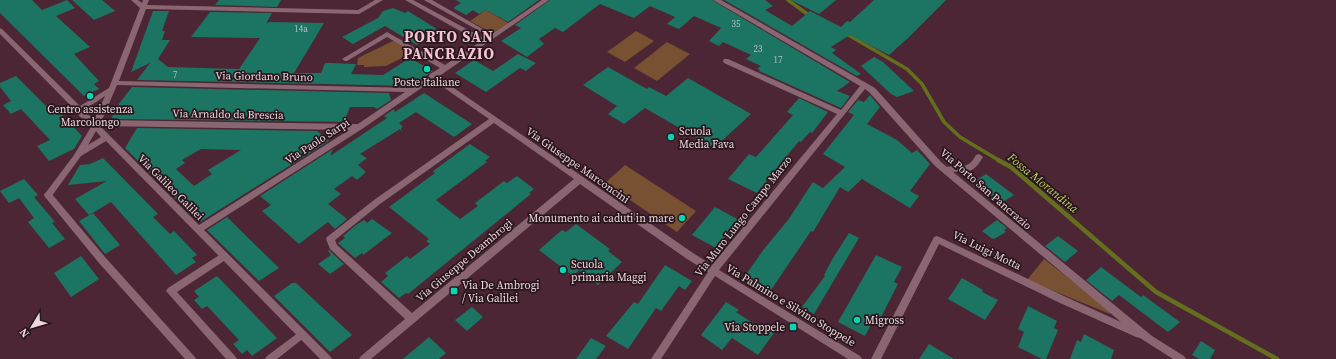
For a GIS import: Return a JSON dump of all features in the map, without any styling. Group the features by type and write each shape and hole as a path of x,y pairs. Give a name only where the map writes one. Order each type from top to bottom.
{"street":[{"path":"134,0 144,3 359,12 375,1"},
{"path":"408,0 484,41"},
{"path":"427,0 492,36"},
{"name":"Via Paolo Sarpi","path":"198,230 359,127 411,90 546,0"},
{"name":"Via Porto San Pancrazio","path":"716,0 872,90 945,170 1149,339 1181,359"},
{"path":"144,3 114,86 96,125 77,157 48,195 102,260 191,359"},
{"name":"Via Galileo Galilei","path":"0,30 78,110 96,125 105,138 327,359"},
{"path":"345,59 387,34 445,68"},
{"path":"726,62 842,113"},
{"name":"Via Giuseppe Marconcini","path":"432,76 579,180 713,271"},
{"name":"Via Muro Lungo Campo Marzo","path":"656,359 713,271 865,85"},
{"path":"78,110 104,95 114,86"},
{"name":"Via Giordano Bruno","path":"114,86 411,90"},
{"path":"412,319 333,247 330,239 377,202 493,120"},
{"name":"Via Arnaldo da Brescia","path":"96,125 359,127"},
{"path":"77,157 84,150 105,138"},
{"path":"945,170 952,168 967,170 975,165 979,158"},
{"name":"Via Giuseppe Deambrogi","path":"364,359 579,180"},
{"name":"Via Luigi Motta","path":"876,359 937,239 1149,339"},
{"path":"224,256 171,291 232,359"},
{"name":"Via Palmino e Silvino Stoppele","path":"713,271 857,359"},
{"path":"270,359 302,334"}],"shaded area":[{"path":"486,10 510,24 494,34 470,21"},
{"path":"636,31 654,41 625,62 607,52"},
{"path":"395,40 416,51 386,66 364,67 364,65 357,65 358,58"},
{"path":"667,42 690,54 657,81 634,68"},
{"path":"625,165 696,211 677,232 605,183"},
{"path":"1044,259 1110,310 1110,314 1027,280"}],"building":[{"path":"0,0 32,0 42,10 67,0 75,8 56,16 90,47 74,54 99,81 94,84 99,89 84,96 0,13"},
{"path":"72,0 102,0 115,11 94,20"},
{"path":"219,0 281,0 277,7 215,5"},
{"path":"456,0 539,0 508,22 486,10 479,14 473,10 466,15 453,8 461,3"},
{"path":"550,0 712,0 850,82 837,91 850,96 841,108 759,71 760,70 757,69 761,66 746,59 751,55 723,42 719,46 709,41 721,28 694,16 679,29 667,24 675,17 650,6 634,18 600,4 563,32 555,28 539,39 544,44 527,57 501,41 521,28 515,25"},
{"path":"724,0 765,0 773,6 765,10 792,26 810,11 841,27 847,21 850,22 874,0 946,0 889,55 850,35 831,47 836,50 832,53 861,74 857,76"},
{"path":"791,0 836,0 819,14"},
{"path":"393,8 405,13 408,11 440,31 417,45 385,26 353,44 342,37 378,18 383,11"},
{"path":"153,11 169,11 162,31 165,31 162,40 170,40 158,59 168,67 239,69 260,38 191,37 210,12 272,13 266,24 269,22 324,23 294,73 321,73 325,63 330,63 356,64 351,74 383,75 410,58 433,71 411,86 137,80 150,63 131,72"},
{"path":"518,54 536,63 526,71 520,68 486,92 455,73 474,60 493,71"},
{"path":"874,57 883,62 914,91 897,97 891,94 861,66"},
{"path":"608,67 647,89 649,87 666,96 688,78 751,114 714,148 645,108 624,124 608,114 617,106 583,85"},
{"path":"16,76 50,110 55,107 82,136 74,149 49,161 37,146 50,140 21,109 11,114 3,105 11,101 0,87 0,83"},
{"path":"132,87 389,93 391,100 377,109 374,107 350,107 344,122 111,119 118,105"},
{"path":"424,93 472,124 454,137 416,112 399,123 403,127 401,128 402,132 400,129 360,154 367,158 358,165 366,172 357,180 352,176 334,189 341,194 328,204 347,219 335,229 328,222 299,244 262,211 271,205 260,196 333,149 330,156 387,118 384,116 394,109 395,112"},
{"path":"870,95 880,107 867,124 897,140 912,153 917,150 930,164 910,191 919,196 910,208 862,179 848,192 840,187 813,232 811,231 771,290 745,276 764,249 788,220 813,182 823,188 845,167 823,154 854,115 848,112 858,100 864,102"},
{"path":"799,98 828,112 812,133 810,132 801,142 799,141 757,193 728,179 749,154 756,157 793,115 787,112"},
{"path":"137,128 317,131 329,141 200,222 125,148","holes":["201,149 241,150 208,170 212,174 194,186 176,169 185,163 182,160"]},
{"path":"470,144 490,157 485,161 487,162 436,200 460,219 478,206 475,203 504,181 507,183 517,176 534,189 529,193 531,194 408,294 406,293 399,298 381,282 388,276 385,273 407,256 410,259 430,244 426,241 429,239 389,207 435,173 433,171"},
{"path":"103,158 158,214 153,217 170,234 174,231 197,255 192,258 196,262 176,275 111,202 89,215 75,199 107,181 68,185 80,165 90,164"},
{"path":"986,174 1014,195 1001,203 985,191 975,181"},
{"path":"24,179 38,195 34,197 55,222 52,223 65,239 49,248 28,222 34,218 19,198 9,203 0,191"},
{"path":"715,207 739,220 716,248 692,235"},
{"path":"93,213 120,245 105,254 79,221"},
{"path":"227,217 279,268 259,281 207,230"},
{"path":"372,219 392,233 363,255 362,253 355,258 338,243 345,238 343,236 356,225 364,220 367,223"},
{"path":"997,220 1007,228 1004,230 1006,232 994,239 982,231"},
{"path":"576,224 610,249 608,251 622,262 598,285 579,270 573,276 539,250 562,230 566,232"},
{"path":"849,233 859,238 814,314 802,307 825,276 824,275 833,258"},
{"path":"1058,236 1078,251 1065,262 1045,246"},
{"path":"329,250 344,264 330,274 318,264 331,255 328,251"},
{"path":"876,255 902,267 894,282 898,284 879,321 874,319 865,336 838,322"},
{"path":"81,256 99,279 71,297 54,273"},
{"path":"665,265 692,281 685,290 679,286 661,311 656,308 628,349 606,336 634,302 638,304"},
{"path":"1101,267 1141,297 1143,295 1180,322 1168,332 1119,295 1112,301 1086,280"},
{"path":"217,276 277,338 252,356 247,350 242,354 233,344 239,340 207,306 202,309 194,300 199,297 194,291"},
{"path":"962,278 983,290 982,292 998,300 985,320 948,299"},
{"path":"292,283 296,283 352,335 330,352 274,296"},
{"path":"726,302 739,310 736,312 759,327 761,325 774,333 758,355 732,338 722,350 701,335"},
{"path":"1028,306 1057,321 1054,328 1058,330 1046,359 1042,359 1018,347 1024,332 1018,329"},
{"path":"472,307 483,317 467,331 455,320"},
{"path":"1084,334 1114,350 1111,359 1070,359 1077,340 1081,342"},
{"path":"429,337 446,353 439,359 403,359"},
{"path":"591,338 606,346 596,359 576,359"},
{"path":"1201,341 1215,350 1210,359 1199,359 1192,355"},
{"path":"929,344 954,359 919,359"}],"waterway":[{"name":"Fossa Morandina","path":"788,0 810,16"},
{"name":"Fossa Morandina","path":"845,33 907,69 922,84 944,122 960,137 1000,161"},
{"name":"Fossa Morandina","path":"998,160 1011,167 1156,292 1277,359"}],"place":[{"name":"Poste Italiane","path":"427,69"},
{"name":"Centro assistenza Marcolongo","path":"90,96"},
{"name":"Scuola Media Fava","path":"671,137"},
{"name":"Monumento ai caduti in mare","path":"682,218"},
{"name":"Scuola primaria Maggi","path":"563,270"},
{"name":"Via De Ambrogi / Via Galilei","path":"454,291"},
{"name":"Migross","path":"857,320"},
{"name":"Via Stoppele","path":"793,327"}],"district":[{"name":"PORTO SAN PANCRAZIO","path":"449,46"}]}
